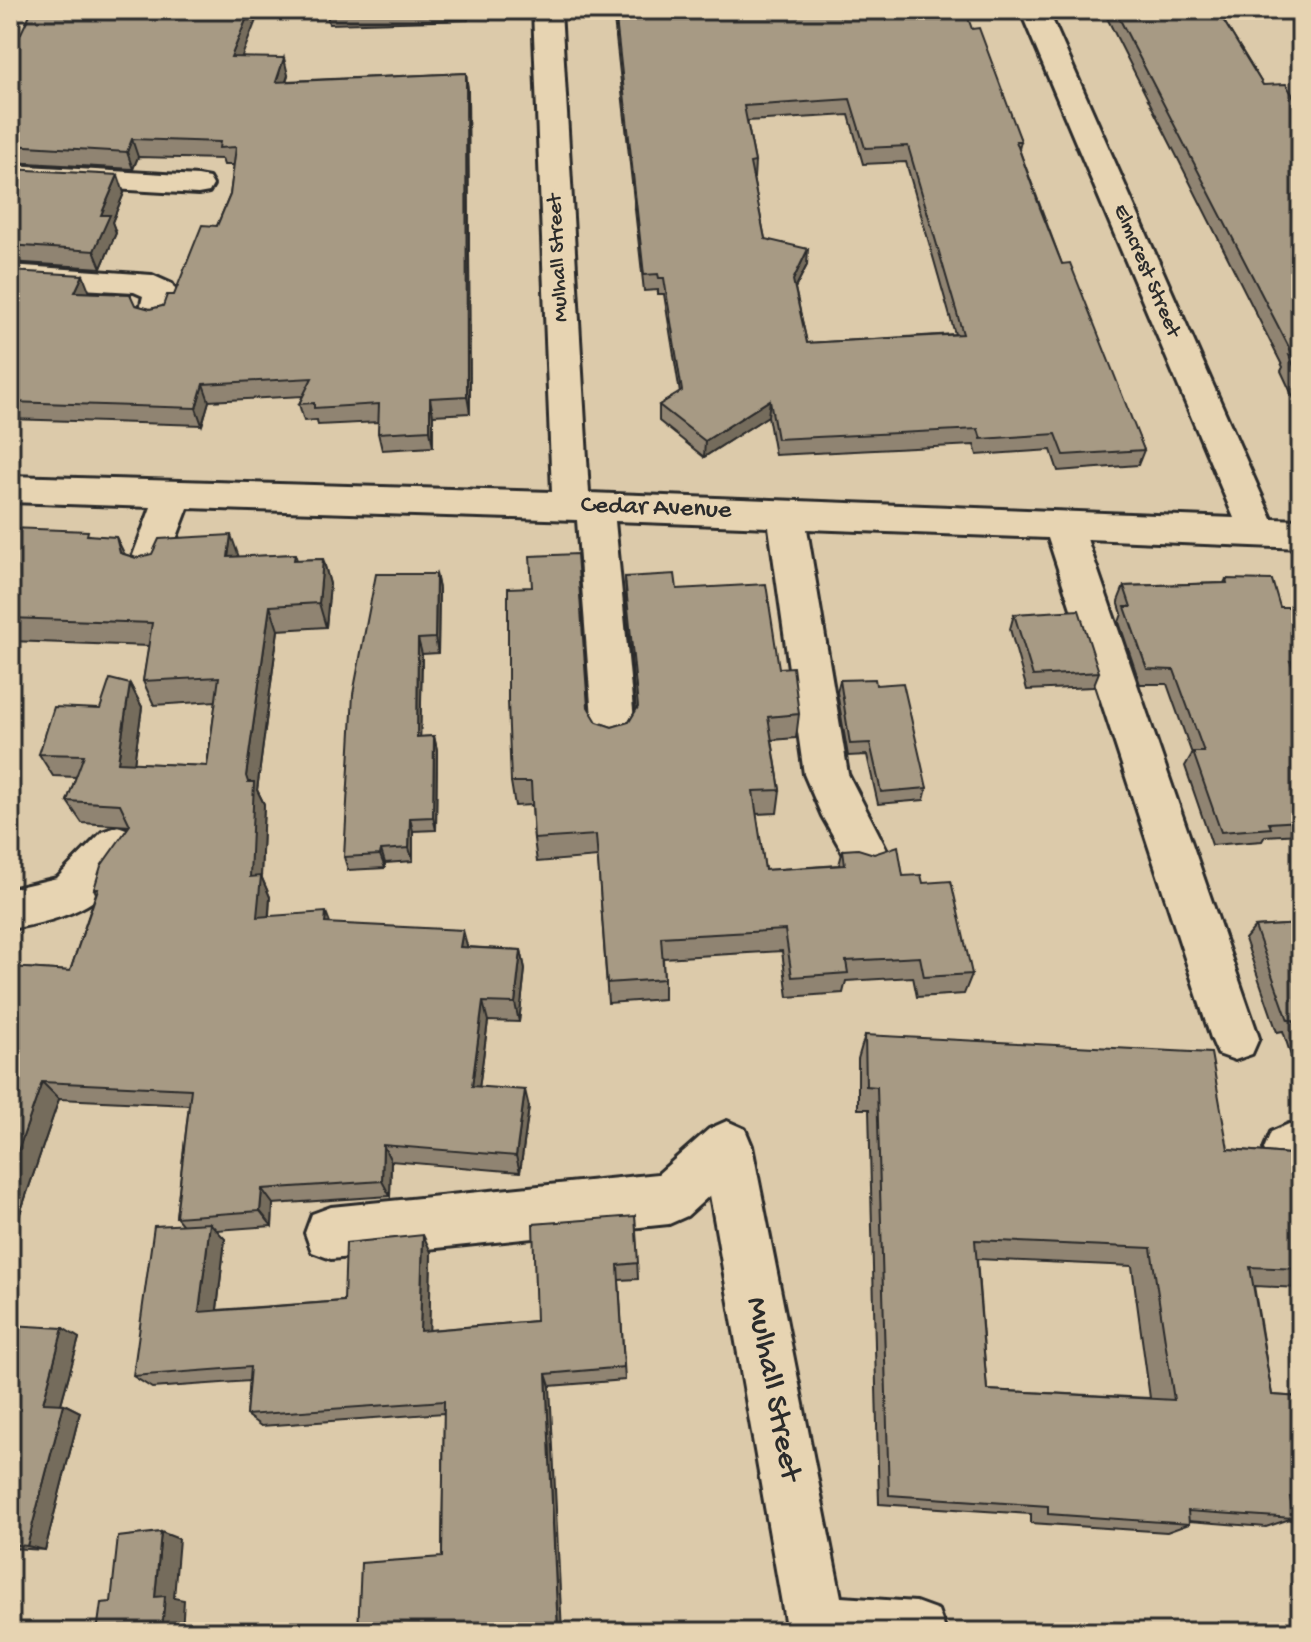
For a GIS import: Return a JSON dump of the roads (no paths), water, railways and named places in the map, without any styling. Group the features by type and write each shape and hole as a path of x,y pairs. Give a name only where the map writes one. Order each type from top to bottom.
{"street":[{"name":"Mulhall Street","path":"547,10 583,506 614,731"},
{"name":"Elmcrest Street","path":"1034,10 1259,532"},
{"path":"10,174 198,185"},
{"path":"10,275 140,282 160,291 156,313"},
{"name":"Cedar Avenue","path":"10,489 583,506 1301,534"},
{"path":"148,566 174,494"},
{"path":"786,514 826,774 837,803 867,854"},
{"path":"1063,525 1235,1038"},
{"path":"10,909 54,902 83,889 118,845"},
{"name":"Mulhall Street","path":"331,1233 669,1198 727,1146 817,1629"},
{"path":"817,1629 916,1632"}]}
